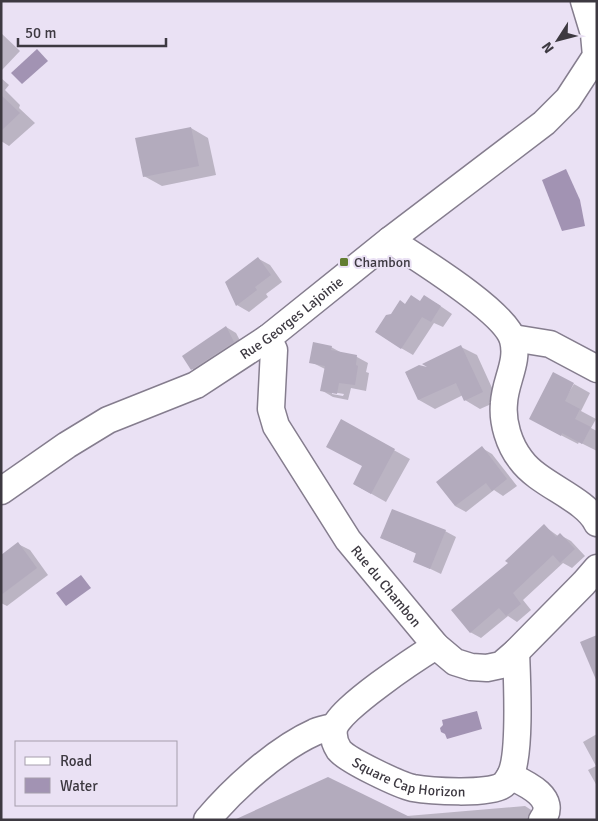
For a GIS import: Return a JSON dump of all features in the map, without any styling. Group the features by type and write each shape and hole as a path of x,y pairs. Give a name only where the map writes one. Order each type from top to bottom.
{"street":[{"name":"Rue Georges Lajoinie","path":"1,491 67,445 108,420 196,385 268,338 390,240 544,123 568,100 596,57 594,34 584,1"},
{"path":"390,240 481,302 500,320 513,338 515,358 504,402 505,422 511,443 521,460 536,476 578,503 595,518 597,523"},
{"name":"Rue du Chambon","path":"268,338 274,350 271,409 276,426 348,540 436,646 455,662 471,667 487,668 501,664 516,652 584,584 597,568"},
{"path":"513,338 550,344 597,368"},
{"path":"207,820 254,773 296,742 317,731 334,727 345,713 408,663 436,646"},
{"path":"516,652 516,739 514,761 510,776 539,792 544,799 546,807 546,815 542,820"},
{"name":"Square Cap Horizon","path":"334,727 334,740 340,751 350,759 410,787 442,792 490,789 502,786 510,776"}],"water":[{"path":"37,49 48,61 22,84 11,73"},
{"path":"566,169 580,200 585,226 562,231 542,180"},
{"path":"81,575 91,588 66,606 56,593"},
{"path":"477,711 482,729 447,739 445,734 441,732 442,720"}],"building":[{"path":"1,95 20,113 1,131"},
{"path":"191,127 199,166 143,177 135,138"},
{"path":"258,257 271,275 255,287 257,290 236,306 225,282"},
{"path":"411,295 420,301 424,295 441,306 431,322 422,317 401,349 375,332 386,315 391,314 400,300 405,304"},
{"path":"226,326 234,342 191,370 182,356"},
{"path":"313,342 332,346 331,350 357,355 356,365 358,366 355,385 339,383 337,394 320,391 325,366 309,363"},
{"path":"461,345 483,392 464,401 456,383 418,400 405,372 419,365 427,367 422,364"},
{"path":"553,372 574,383 565,401 580,409 575,419 591,427 582,444 562,433 561,436 529,419"},
{"path":"341,419 395,449 371,494 353,484 362,466 326,447"},
{"path":"482,446 507,479 492,491 486,483 455,506 436,482"},
{"path":"392,509 446,530 430,569 413,562 416,553 380,538"},
{"path":"544,524 556,537 560,533 575,549 560,563 553,555 513,593 521,604 506,616 499,608 470,633 451,610 508,563 505,561"},
{"path":"18,542 37,568 1,595 1,555"},
{"path":"597,635 597,682 580,642"},
{"path":"328,777 416,820 234,820"}],"place":[{"name":"Chambon","path":"344,262"}]}
